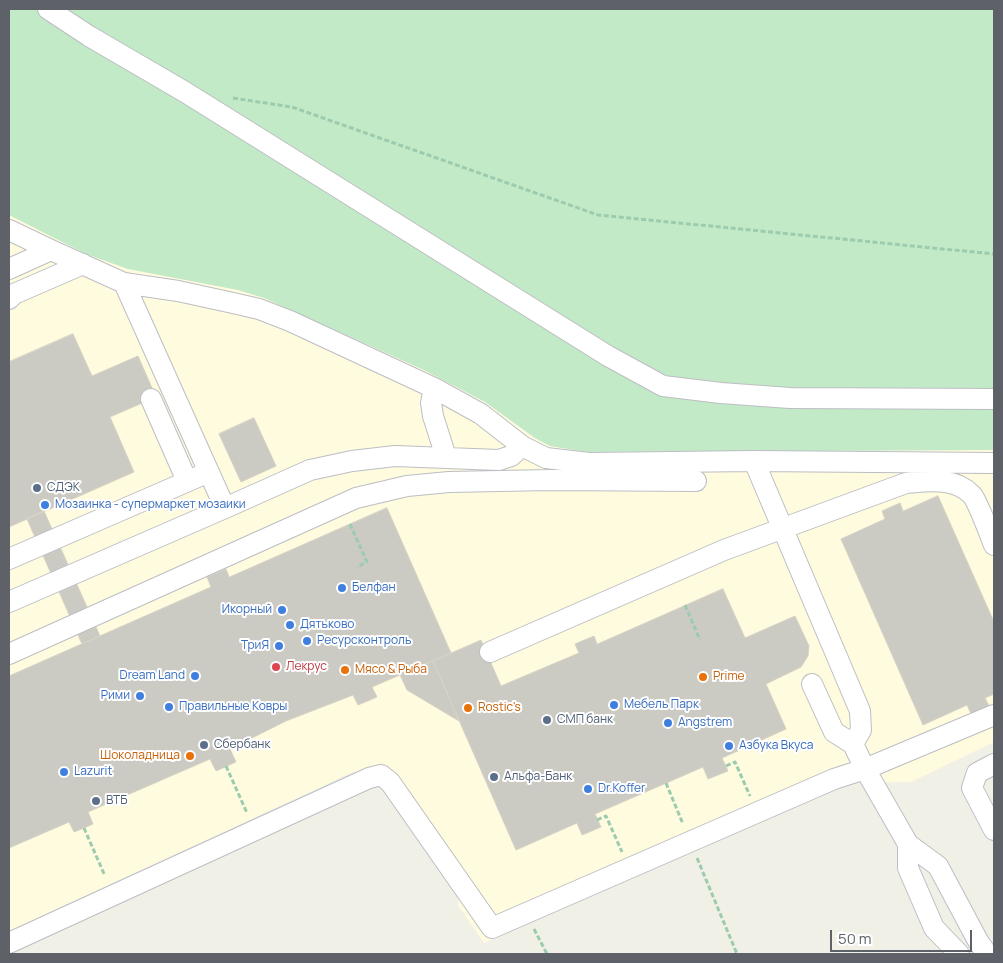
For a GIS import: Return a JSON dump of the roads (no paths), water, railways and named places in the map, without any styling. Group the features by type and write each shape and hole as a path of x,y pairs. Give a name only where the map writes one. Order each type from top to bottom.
{"street":[{"path":"48,9 89,36 185,92 600,351 662,386 790,398 994,400"},
{"path":"9,230 124,283 178,291 259,309 290,321 434,388 481,414 522,446 546,458 589,464 754,461 994,463"},
{"path":"9,269 51,250"},
{"path":"9,300 14,294 83,264"},
{"path":"124,283 225,508"},
{"path":"434,388 431,403 433,416 446,458"},
{"path":"151,399 188,481"},
{"path":"9,602 310,470 352,461 395,456 499,460 511,456 522,446"},
{"path":"754,461 860,711 861,730 853,744"},
{"path":"9,559 209,472"},
{"path":"9,654 356,498 407,486 450,482 550,480 696,481"},
{"path":"490,652 724,550 906,483 934,480 957,484 973,496 994,545"},
{"path":"812,684 834,732 853,744 865,769 908,844 938,866 978,941 987,954"},
{"path":"9,943 369,778 380,775 390,782 492,928 834,779 865,769 994,715"},
{"path":"992,821 972,788 977,773 994,764"},
{"path":"908,844 908,868 934,928 959,954"}],"place":[{"name":"СДЭК","path":"37,488"},
{"name":"Мозаинка - супермаркет мозаики","path":"45,505"},
{"name":"Белфан","path":"342,588"},
{"name":"Икорный","path":"282,610"},
{"name":"Дятьково","path":"290,625"},
{"name":"Ресурсконтроль","path":"307,641"},
{"name":"ТриЯ","path":"279,646"},
{"name":"Лекрус","path":"276,667"},
{"name":"Мясо & Рыба","path":"345,670"},
{"name":"Dream Land","path":"195,676"},
{"name":"Prime","path":"703,677"},
{"name":"Рими","path":"140,696"},
{"name":"Мебель Парк","path":"614,705"},
{"name":"Правильные Ковры","path":"169,707"},
{"name":"Rostic's","path":"468,708"},
{"name":"СМП банк","path":"547,720"},
{"name":"Angstrem","path":"668,723"},
{"name":"Сбербанк","path":"204,745"},
{"name":"Азбука Вкуса","path":"729,746"},
{"name":"Шоколадница","path":"190,756"},
{"name":"Lazurit","path":"64,772"},
{"name":"Альфа-Банк","path":"494,777"},
{"name":"Dr.Koffer","path":"588,789"},
{"name":"ВТБ","path":"96,801"}]}
